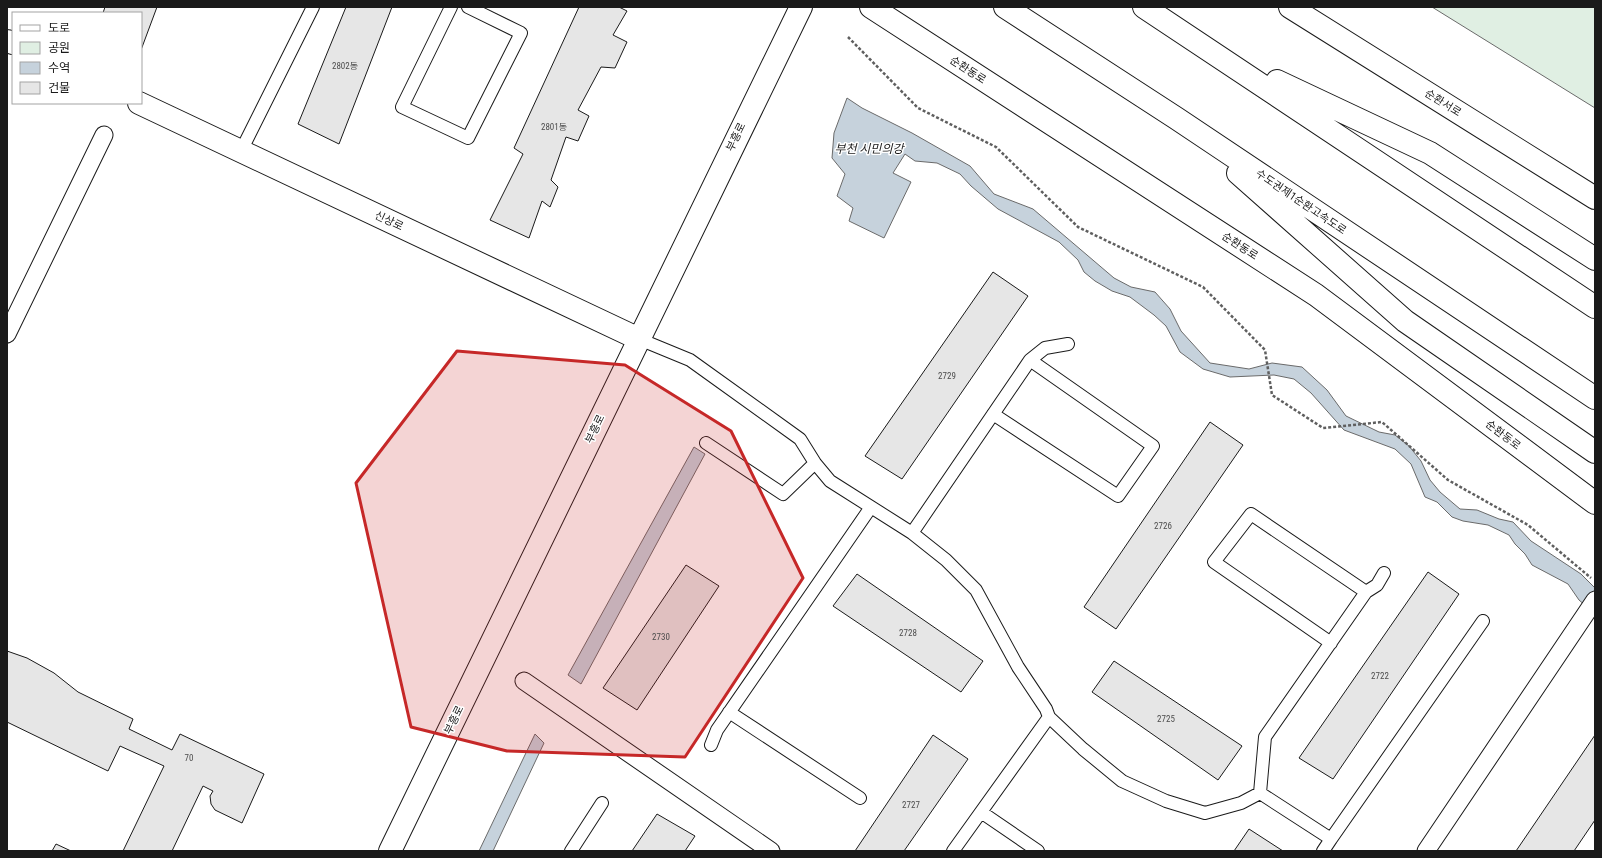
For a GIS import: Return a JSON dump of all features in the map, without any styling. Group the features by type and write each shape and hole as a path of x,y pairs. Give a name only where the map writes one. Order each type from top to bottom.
{"main road":[{"name":"부흥로","path":"390,851 801,7"},
{"name":"순환동로","path":"871,7 1316,295 1595,503"},
{"name":"수도권제1순환고속도로","path":"1005,7 1176,118 1595,398"},
{"path":"1144,7 1595,307"},
{"name":"순환서로","path":"1290,7 1595,198"},
{"path":"1209,49 1430,153 1595,259"},
{"name":"신상로","path":"141,104 639,338"},
{"path":"1176,118 1405,321 1595,452"}],"street":[{"path":"7,334 104,135"},
{"path":"1426,851 1595,600"},
{"path":"524,681 771,851"}],"lane":[{"path":"241,151 312,7"},
{"path":"451,7 402,107 468,138 521,33 468,7"},
{"path":"639,338 690,360 800,439 815,463 830,481 912,533 946,560 976,590 1018,667 1046,709 1049,717 1083,749 1122,780 1166,801 1205,813 1241,803 1260,793"},
{"path":"912,533 1030,360 1045,348 1068,344"},
{"path":"993,414 1118,496 1153,446 1030,360"},
{"path":"706,443 783,494 815,463"},
{"path":"711,745 717,730 729,712 871,507"},
{"path":"1331,642 1214,562 1251,514 1366,592"},
{"path":"1260,793 1265,737 1366,592 1377,585 1384,573"},
{"path":"1323,851 1483,621"},
{"path":"729,712 860,798"},
{"path":"953,851 1049,717"},
{"path":"1260,793 1331,840"},
{"path":"571,851 602,803"},
{"path":"981,812 1038,851"}],"path":[{"path":"848,37 918,108 996,147 1078,227 1203,287 1264,350 1272,395 1323,428 1382,422 1448,480 1528,525 1595,582"}],"highlighted area":[{"path":"457,351 625,365 731,431 803,578 685,757 507,751 411,727 356,483"}],"green space":[{"path":"1432,7 1595,7 1595,108"}],"water":[{"name":"부천 시민의강","path":"847,98 862,108 912,133 970,166 994,194 1033,209 1114,278 1131,287 1155,292 1170,309 1181,331 1210,363 1249,369 1272,363 1302,367 1327,390 1346,416 1379,432 1395,435 1409,446 1421,461 1430,480 1440,492 1460,509 1477,510 1499,519 1513,522 1531,541 1581,574 1595,588 1595,614 1579,600 1568,584 1532,565 1509,535 1488,525 1463,521 1452,517 1437,502 1425,497 1411,464 1395,449 1344,430 1311,393 1294,379 1274,375 1230,377 1203,369 1180,352 1166,326 1154,315 1130,297 1112,291 1095,281 1084,272 1078,260 1059,242 998,209 971,186 960,174 937,163 915,161 905,154 893,173 911,182 884,238 849,221 853,208 837,196 845,174 832,158 834,133"},
{"path":"694,447 705,454 581,684 568,675"},
{"path":"535,734 544,743 493,851 479,851"}],"building":[{"path":"105,7 157,7 142,47 142,12 103,12"},
{"path":"346,7 392,7 339,144 298,124"},
{"path":"579,7 619,7 627,11 613,35 627,42 615,68 601,67 578,110 589,116 578,141 566,137 551,180 558,187 550,207 542,201 529,238 490,220 523,154 514,148"},
{"path":"993,272 1028,296 902,479 865,456"},
{"path":"1210,422 1243,445 1116,629 1084,607"},
{"path":"686,565 719,586 637,710 603,688"},
{"path":"1428,572 1459,594 1333,779 1299,758"},
{"path":"857,574 983,661 961,692 833,606"},
{"path":"7,651 27,658 54,673 78,692 133,719 129,729 172,750 180,734 264,774 242,823 215,810 211,804 210,796 213,791 203,786 172,851 123,851 164,766 120,746 108,771 7,722"},
{"path":"1114,661 1242,746 1218,780 1092,692"},
{"path":"933,735 968,759 904,851 855,851"},
{"path":"1595,735 1595,820 1574,851 1516,851"},
{"path":"657,814 695,836 685,851 632,851"},
{"path":"1249,829 1283,851 1234,851"},
{"path":"56,844 71,851 52,851"}]}
